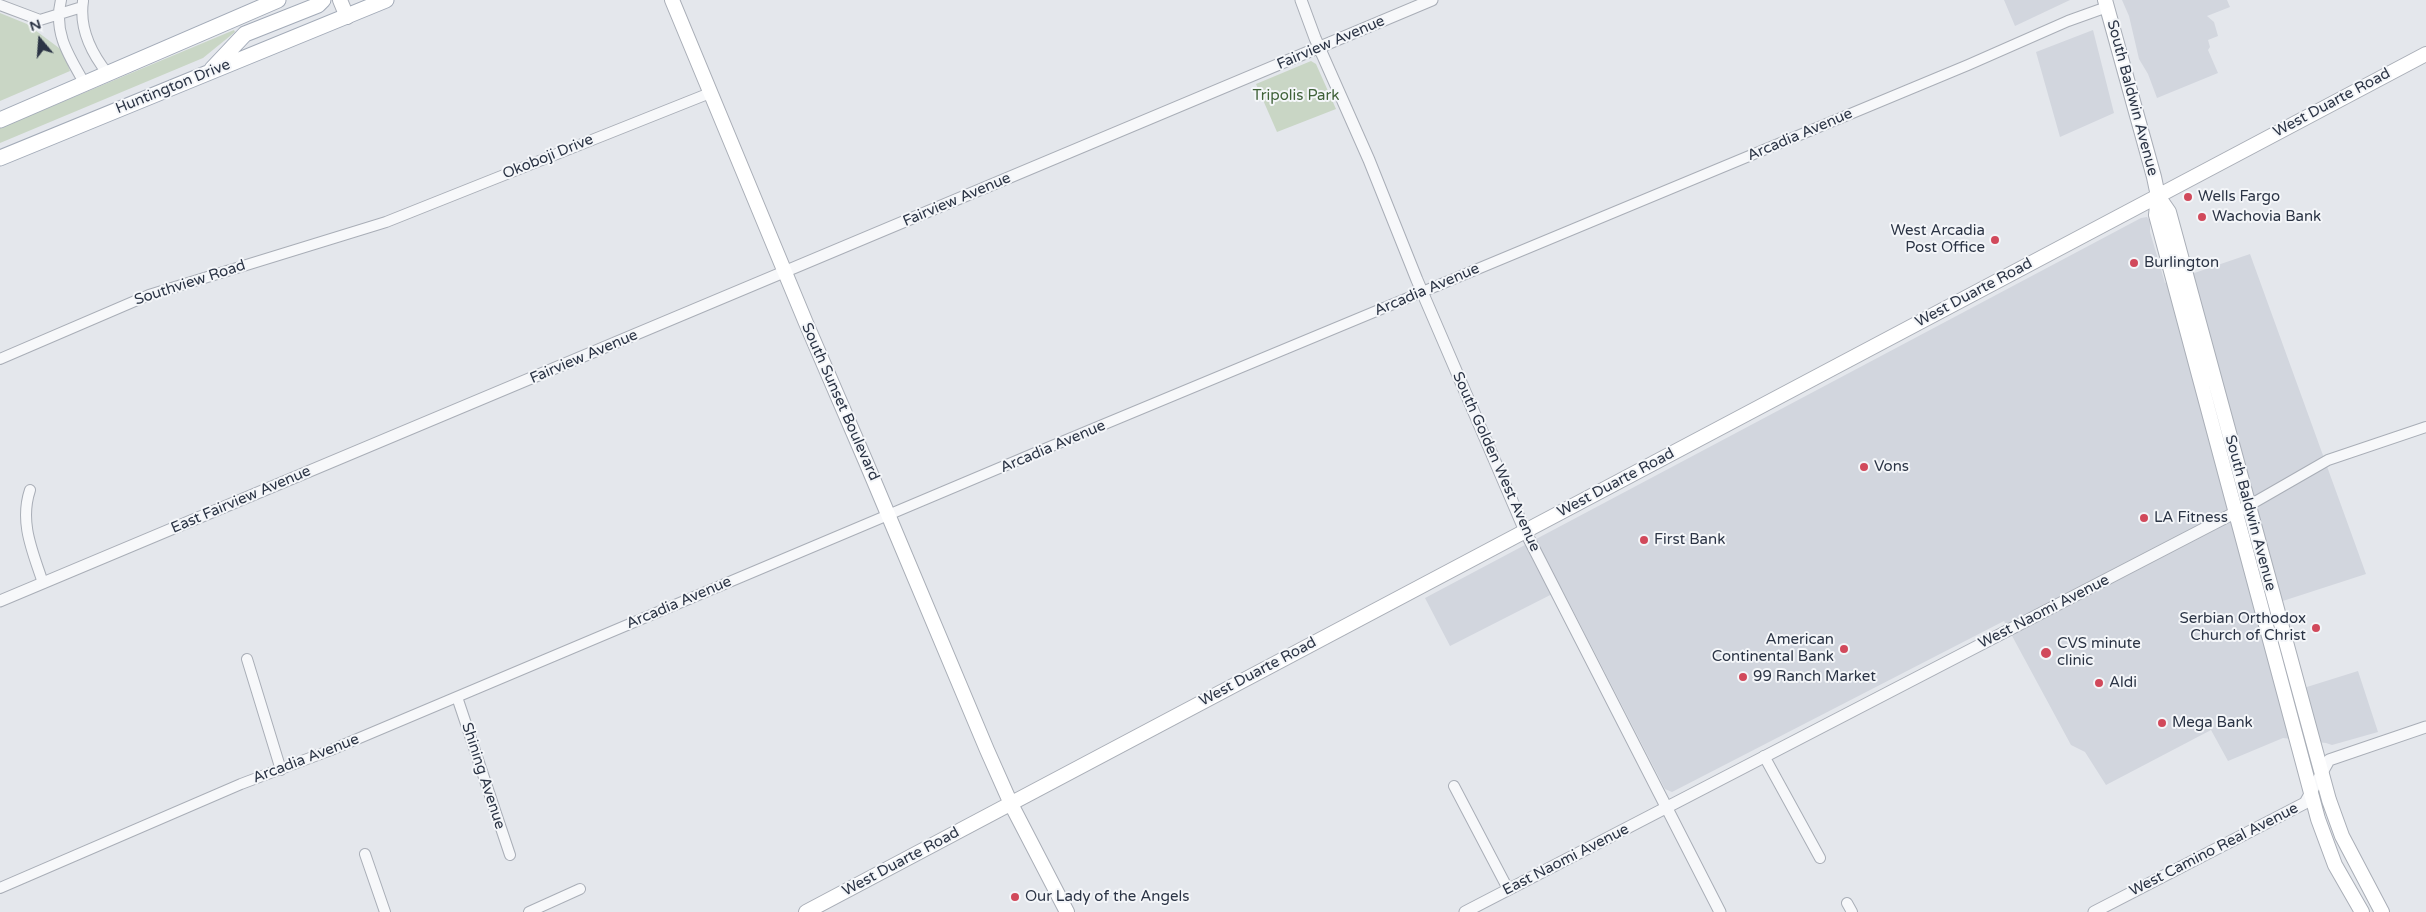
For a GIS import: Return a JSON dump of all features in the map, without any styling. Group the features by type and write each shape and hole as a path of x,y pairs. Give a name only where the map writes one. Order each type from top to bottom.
{"main road":[{"path":"0,120 278,0"},
{"path":"209,72 245,34 318,5 323,0"},
{"path":"340,0 346,17"},
{"name":"Huntington Drive","path":"0,158 386,0"},
{"name":"South Sunset Boulevard","path":"672,0 785,272 1011,804 1067,912"},
{"name":"South Baldwin Avenue","path":"2106,4 2158,196 2169,212 2322,773 2342,836 2382,912"},
{"name":"West Duarte Road","path":"806,912 2426,54"},
{"name":"South Baldwin Avenue","path":"2158,196 2156,215 2234,514 2318,819 2335,865 2362,912"}],"street":[{"path":"61,0 57,16 61,36 85,84"},
{"name":"South Golden West Avenue","path":"1301,0 1369,160 1422,292 1525,531 1720,912"},
{"name":"Fairview Avenue","path":"482,399 1432,0"},
{"path":"0,5 40,20 57,16 83,3 84,27 90,46 96,59 108,74"},
{"name":"Arcadia Avenue","path":"0,888 240,784 281,770 457,697 1968,65 2106,4"},
{"name":"Okoboji Drive","path":"386,222 710,93"},
{"name":"Southview Road","path":"0,359 149,295 386,222"},
{"name":"East Fairview Avenue","path":"0,601 482,399"},
{"name":"West Naomi Avenue","path":"1666,807 2234,514 2328,460 2426,427"},
{"path":"30,490 25,505 24,518 43,583"},
{"path":"247,659 281,770"},
{"name":"Shining Avenue","path":"457,697 510,854"},
{"name":"West Camino Real Avenue","path":"2094,912 2305,803 2329,760 2426,727"},
{"path":"1764,756 1820,858"},
{"path":"1454,786 1508,889"},
{"name":"East Naomi Avenue","path":"1465,912 1666,807"},
{"path":"365,854 385,912"},
{"path":"529,912 580,889"}],"shaded area":[{"path":"2004,0 2070,0 2015,26"},
{"path":"2122,0 2227,0 2230,7 2207,16 2214,22 2218,36 2208,40 2210,47 2208,50 2218,73 2157,98 2148,74 2139,59 2129,16"},
{"path":"2093,30 2114,113 2060,137 2036,52"},
{"path":"2147,217 2150,221 2150,232 2165,283 2250,254 2366,574 2255,610 2278,696 2358,671 2378,732 2332,745 2283,738 2228,761 2211,730 2106,785 2085,752 2071,745 2004,621 1672,792 1665,789 1562,589 1450,646 1425,598 2141,218"}],"green space":[{"path":"0,13 27,24 63,51 70,71 0,101"},
{"path":"234,30 235,32 203,58 0,143 0,128"},
{"name":"Tripolis Park","path":"1311,61 1316,64 1336,109 1277,132 1256,84"}],"place":[{"name":"Wells Fargo","path":"2188,197"},
{"name":"Wachovia Bank","path":"2202,217"},
{"name":"West Arcadia Post Office","path":"1995,240"},
{"name":"Burlington","path":"2134,263"},
{"name":"Vons","path":"1864,467"},
{"name":"LA Fitness","path":"2144,518"},
{"name":"First Bank","path":"1644,540"},
{"name":"Serbian Orthodox Church of Christ","path":"2316,628"},
{"name":"American Continental Bank","path":"1844,649"},
{"name":"CVS minute clinic","path":"2046,653"},
{"name":"99 Ranch Market","path":"1743,677"},
{"name":"Aldi","path":"2099,683"},
{"name":"Mega Bank","path":"2162,723"},
{"name":"Our Lady of the Angels","path":"1015,897"}]}
